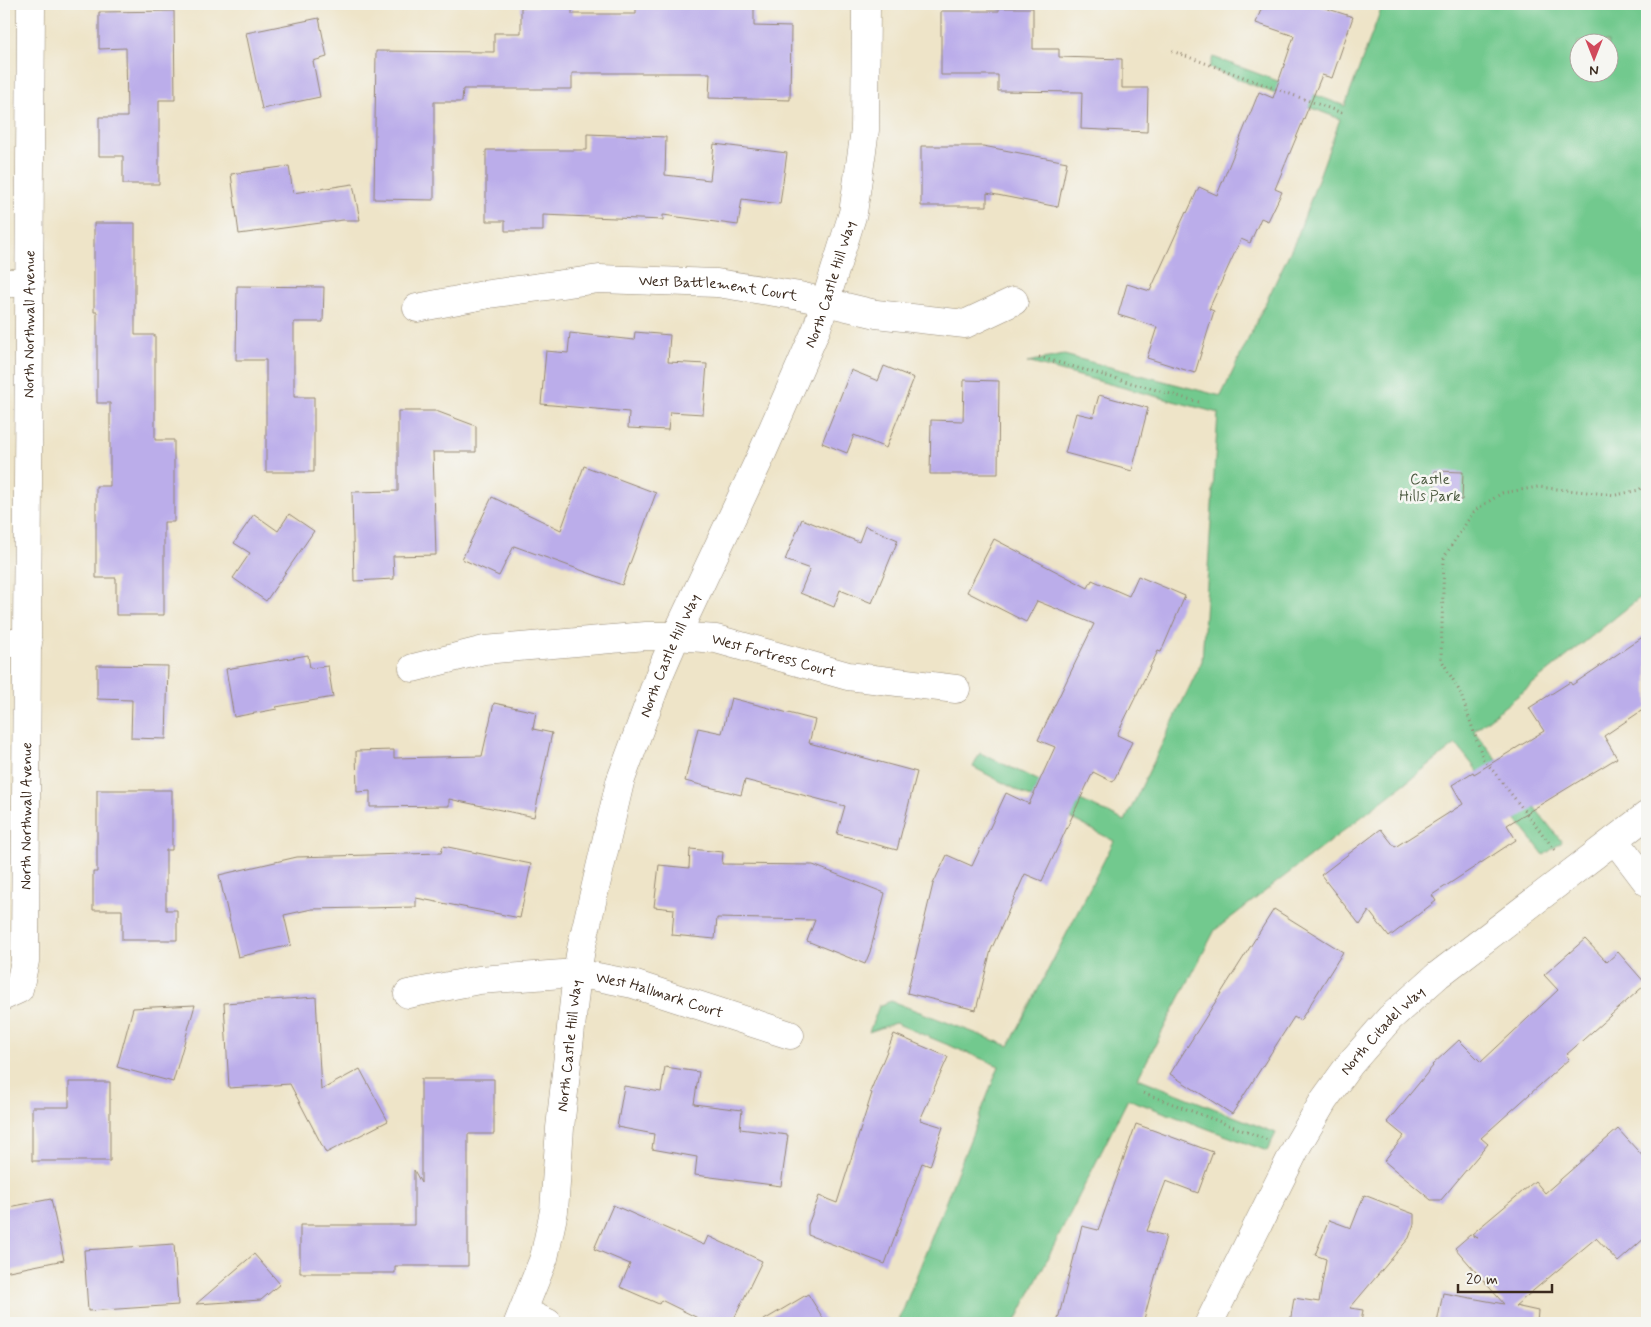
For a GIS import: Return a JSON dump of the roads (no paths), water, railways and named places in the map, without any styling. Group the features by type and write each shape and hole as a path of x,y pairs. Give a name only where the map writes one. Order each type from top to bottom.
{"street":[{"name":"North Northwall Avenue","path":"11,992 24,961 16,643 17,283 31,4"},
{"name":"North Castle Hill Way","path":"530,1320 554,1211 560,1128 581,949 620,782 660,673 760,458 817,328 826,302 853,213 865,130 866,4"},
{"name":"West Battlement Court","path":"417,308 489,294 599,280 718,283 800,296 876,314 965,324 1014,301"},
{"name":"West Fortress Court","path":"413,668 484,650 646,636 676,636 716,639 848,676 956,689"},
{"name":"North Citadel Way","path":"1209,1323 1297,1146 1324,1100 1350,1064 1390,1018 1438,975 1647,815"},
{"path":"1615,840 1647,882"},
{"name":"West Hallmark Court","path":"408,994 479,980 577,973 632,984 790,1035"}],"park label":[{"name":"Castle Hills Park","path":"1430,488"}]}
